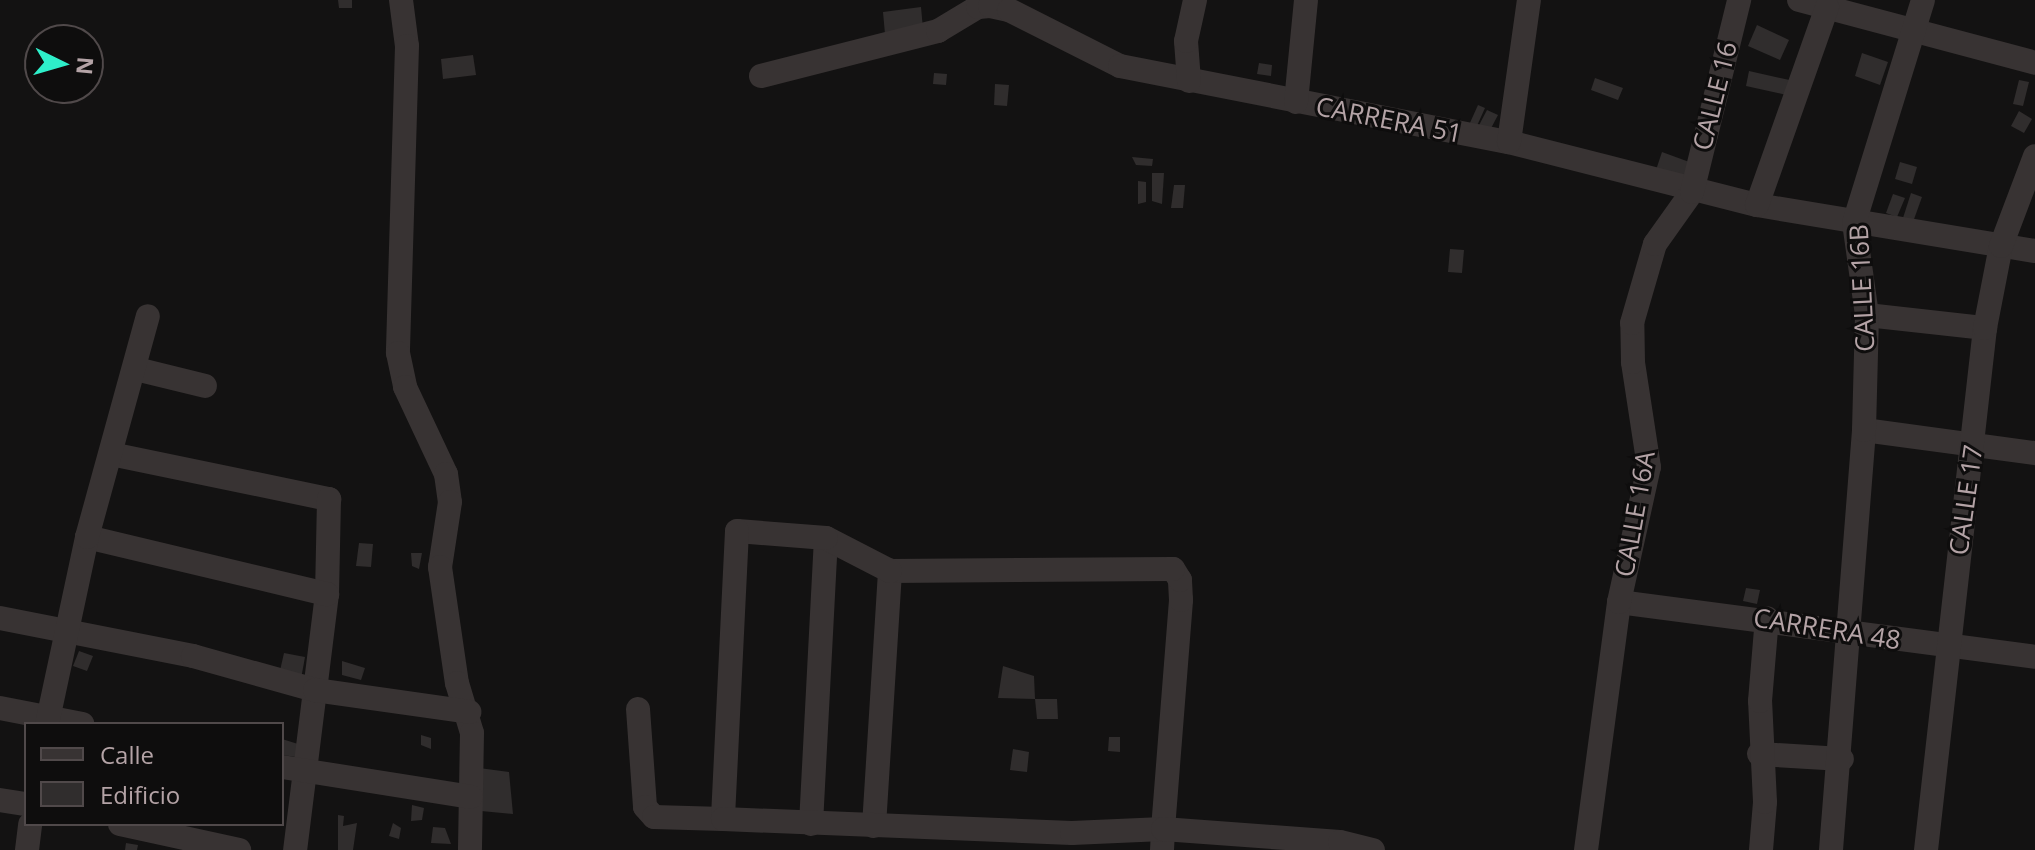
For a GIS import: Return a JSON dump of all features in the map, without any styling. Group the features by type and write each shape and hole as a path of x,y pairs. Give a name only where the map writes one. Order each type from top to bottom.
{"street":[{"path":"401,0 407,46 398,353 405,387 446,474 450,502 440,567 457,683 469,712 470,850"},
{"path":"1189,81 1186,41 1195,0"},
{"path":"1296,102 1306,0"},
{"path":"1509,142 1529,0"},
{"name":"CALLE 16","path":"1692,192 1739,0"},
{"path":"1799,0 1914,28 2035,63"},
{"name":"CALLE 16B","path":"1831,850 1842,759 1864,430 1867,315 1854,223 1923,0"},
{"name":"CARRERA 51","path":"761,76 938,31 978,7 990,6 1009,10 1101,61 1189,81 1509,142 1692,192 1854,223 2035,251"},
{"path":"1757,205 1827,7"},
{"name":"CALLE 17","path":"1926,850 1945,649 1975,442 1985,328 2001,246 2035,156"},
{"name":"CALLE 16A","path":"1586,850 1619,602 1649,467 1633,362 1632,323 1655,244 1692,192"},
{"path":"1867,315 1985,328"},
{"path":"0,708 48,720 87,537 136,369 148,316"},
{"path":"136,369 205,386"},
{"path":"1864,430 1975,442 2035,453"},
{"path":"111,454 329,499 327,594 315,690 293,770 295,850"},
{"path":"723,819 737,531 826,538 890,571 1173,569 1180,580 1181,600 1163,839"},
{"path":"87,537 327,594"},
{"path":"811,824 826,538"},
{"path":"874,826 890,571"},
{"name":"CARRERA 48","path":"1619,602 1767,618 1945,649 2035,657"},
{"path":"0,618 193,656 315,690 469,712"},
{"path":"1761,850 1765,802 1759,754 1767,618"},
{"path":"638,709 645,807 654,817 874,826 961,839 1340,842 1373,850"},
{"path":"1759,754 1842,759"},
{"path":"293,770 471,797"},
{"path":"0,800 24,804"},
{"path":"27,850 30,826"},
{"path":"129,826 239,850"}],"building":[{"path":"338,0 352,0 352,8 339,8"},
{"path":"921,7 923,29 885,34 883,12"},
{"path":"1757,25 1789,40 1780,60 1748,46"},
{"path":"1862,53 1888,62 1880,85 1855,76"},
{"path":"473,55 476,75 443,79 441,59"},
{"path":"1259,63 1272,65 1271,76 1257,74"},
{"path":"1749,71 1794,81 1791,96 1746,86"},
{"path":"934,73 947,74 946,85 933,84"},
{"path":"1595,78 1623,88 1618,100 1591,90"},
{"path":"2019,80 2029,82 2023,106 2013,104"},
{"path":"995,84 1009,85 1007,106 994,105"},
{"path":"1478,105 1485,108 1476,128 1469,125"},
{"path":"1487,110 1498,115 1488,134 1477,129"},
{"path":"2019,111 2032,119 2024,133 2011,126"},
{"path":"1662,152 1692,163 1684,187 1654,176"},
{"path":"1132,157 1153,159 1152,166 1136,165"},
{"path":"1900,162 1917,167 1912,184 1895,179"},
{"path":"1152,173 1164,173 1162,204 1152,201"},
{"path":"1138,181 1146,182 1146,202 1138,204"},
{"path":"1174,185 1185,185 1183,208 1171,208"},
{"path":"1911,193 1922,197 1913,222 1903,218"},
{"path":"1893,194 1905,198 1897,217 1886,213"},
{"path":"1450,249 1464,250 1462,273 1448,272"},
{"path":"359,543 373,544 371,567 356,566"},
{"path":"411,553 422,553 419,569 412,566"},
{"path":"1746,588 1760,590 1757,604 1743,601"},
{"path":"79,651 93,656 87,671 73,666"},
{"path":"284,653 305,657 301,679 279,675"},
{"path":"342,661 365,668 361,680 342,675"},
{"path":"1003,666 1034,676 1035,699 998,698"},
{"path":"1035,699 1057,699 1058,719 1037,719"},
{"path":"421,735 431,738 431,749 421,745"},
{"path":"1109,737 1120,737 1120,752 1108,751"},
{"path":"284,740 298,744 296,757 284,755"},
{"path":"1013,749 1029,752 1027,772 1010,770"},
{"path":"479,768 509,772 513,814 481,811"},
{"path":"412,805 424,808 422,820 411,821"},
{"path":"338,815 344,816 343,826 357,823 353,850 338,850"},
{"path":"393,823 401,828 399,839 389,836"},
{"path":"433,827 445,828 451,844 431,843"},
{"path":"126,843 138,845 137,850 125,850"}]}
